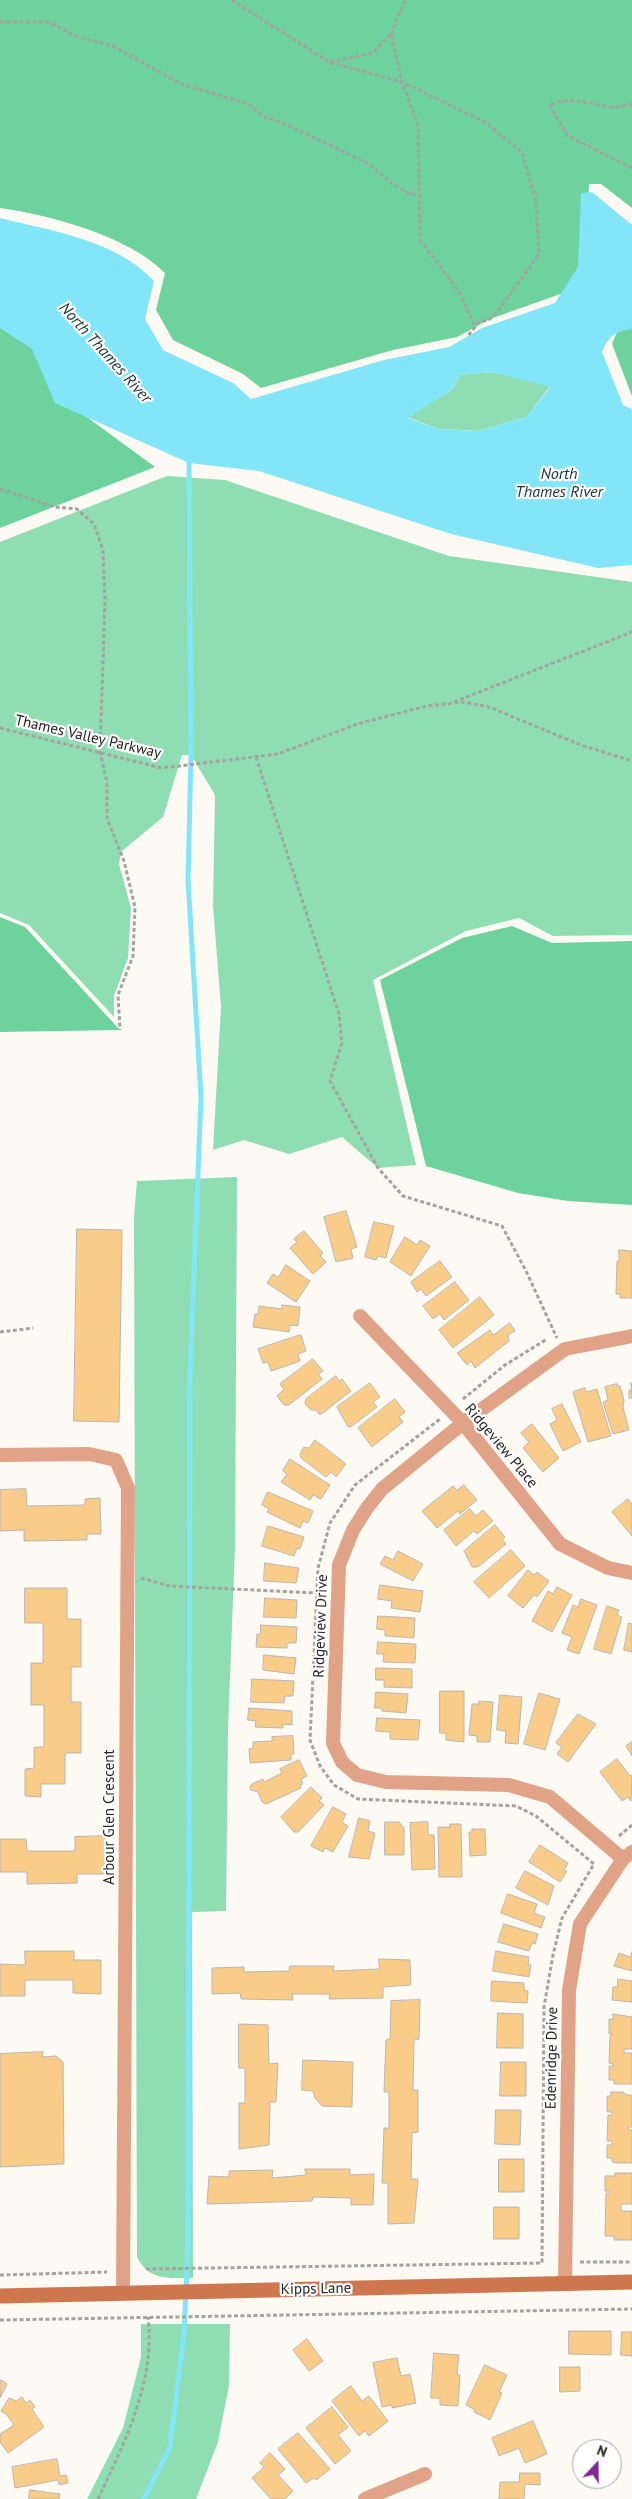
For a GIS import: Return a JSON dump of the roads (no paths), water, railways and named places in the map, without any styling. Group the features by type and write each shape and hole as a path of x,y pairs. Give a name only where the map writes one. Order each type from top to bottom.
{"street":[{"name":"Ridgeview Place","path":"360,1316 463,1423 560,1544 608,1568 632,1573"},
{"name":"Ridgeview Drive","path":"627,1856 550,1797 508,1785 386,1782 357,1775 342,1762 333,1743 339,1565 353,1530 382,1489 463,1423 565,1349 632,1336"},
{"name":"Arbour Glen Crescent","path":"0,1455 89,1454 116,1460 128,1488 123,2293"},
{"name":"Edenridge Drive","path":"565,2283 569,1990 580,1924 627,1856"},
{"name":"Kipps Lane","path":"0,2296 632,2282"},
{"path":"366,2499 425,2474"}],"water":[{"name":"North Thames River","path":"592,192 632,225 632,329 621,331 613,336 607,342 602,352 623,405 632,409 632,565 598,568 451,534 259,471 189,463 55,403 32,349 0,328 0,218 62,233 102,246 139,267 154,281 145,319 163,350 233,383 251,399 384,360 449,347 482,328 555,303 578,267 581,193","holes":["492,372 550,387 527,417 478,431 439,429 408,418 453,389 460,375"]}],"waterway":[{"path":"144,2499 170,2447 184,2333 188,2248 190,1375 201,1097 188,880 191,755 189,463"}]}
